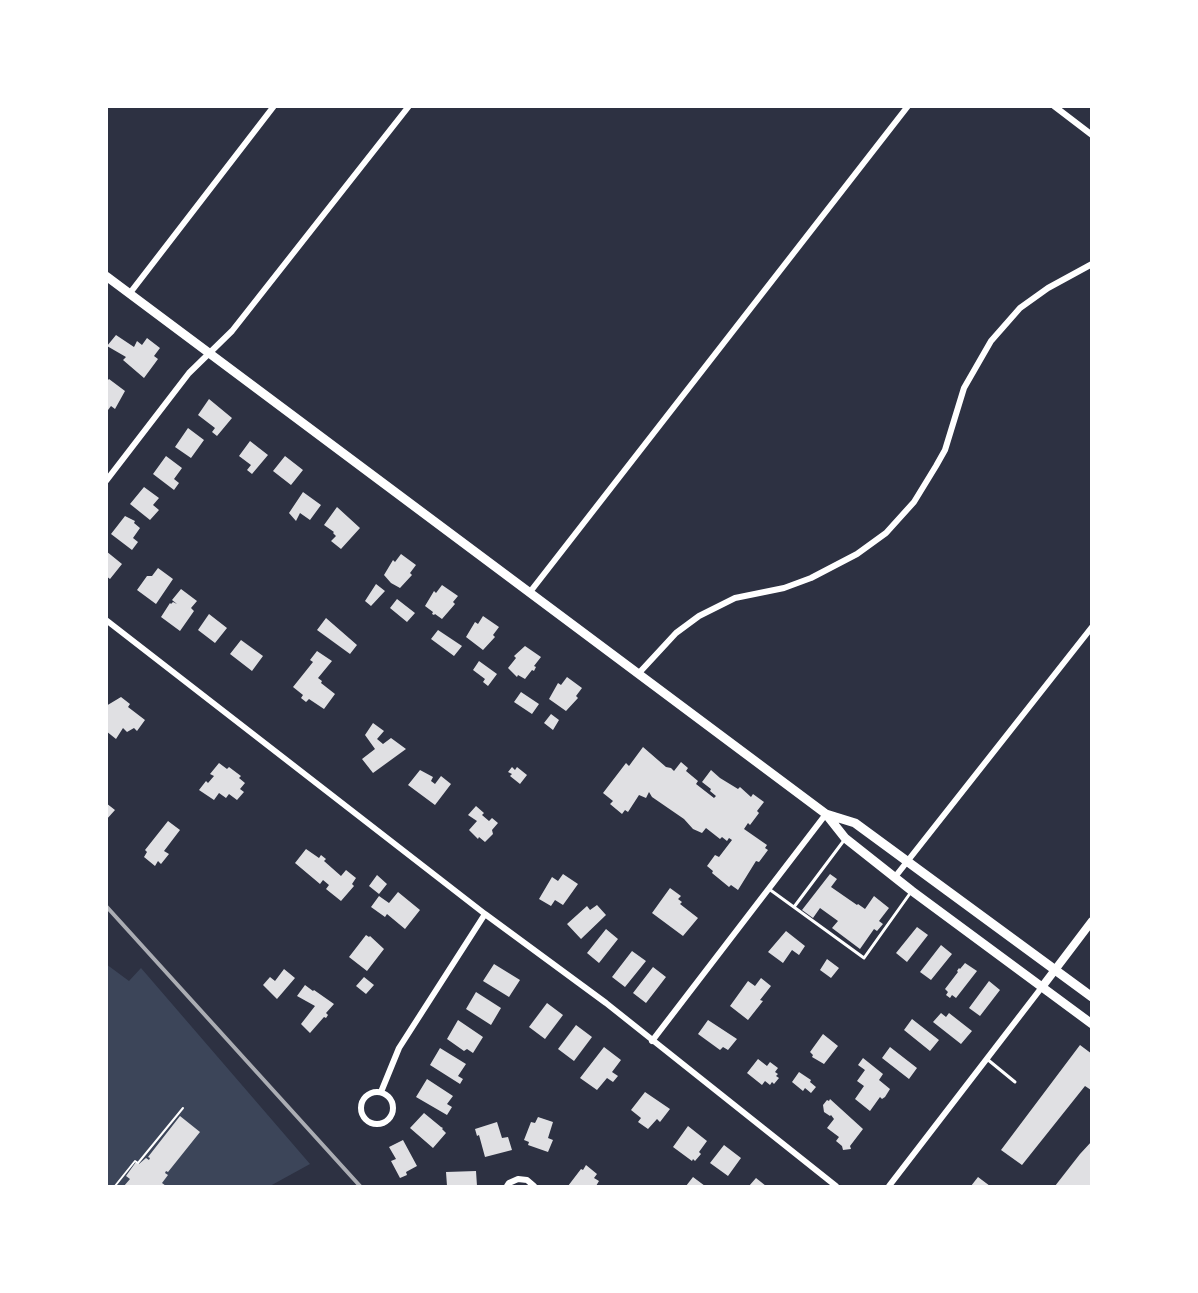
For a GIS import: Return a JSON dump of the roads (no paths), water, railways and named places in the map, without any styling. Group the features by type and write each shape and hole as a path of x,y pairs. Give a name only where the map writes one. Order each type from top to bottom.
{"main road":[{"path":"106,276 826,814 845,838 912,891 1092,1024"},
{"path":"826,814 855,823 1092,997"}],"street":[{"path":"130,293 274,106"},
{"path":"106,481 189,373 232,331 409,106"},
{"path":"530,592 908,106"},
{"path":"1054,106 1092,135"},
{"path":"639,673 676,633 699,616 735,598 784,588 810,579 857,554 886,533 914,502 945,450 964,388 991,341 1027,303 1048,288 1092,264"},
{"path":"106,620 485,914 606,1003 836,1186"},
{"path":"895,877 1092,627"},
{"path":"652,1041 826,814"},
{"path":"381,1092 404,1039 485,914"},
{"path":"889,1186 1092,921"},
{"path":"381,1092 390,1099 393,1110 387,1120 376,1124 370,1122 362,1114 362,1102 369,1094 381,1092"},
{"path":"507,1186 518,1179 528,1180 534,1186"}],"lane":[{"path":"794,907 845,838"},
{"path":"768,889 864,958 912,891"},
{"path":"987,1059 1015,1082"}],"railway":[{"path":"106,906 360,1186"}]}
